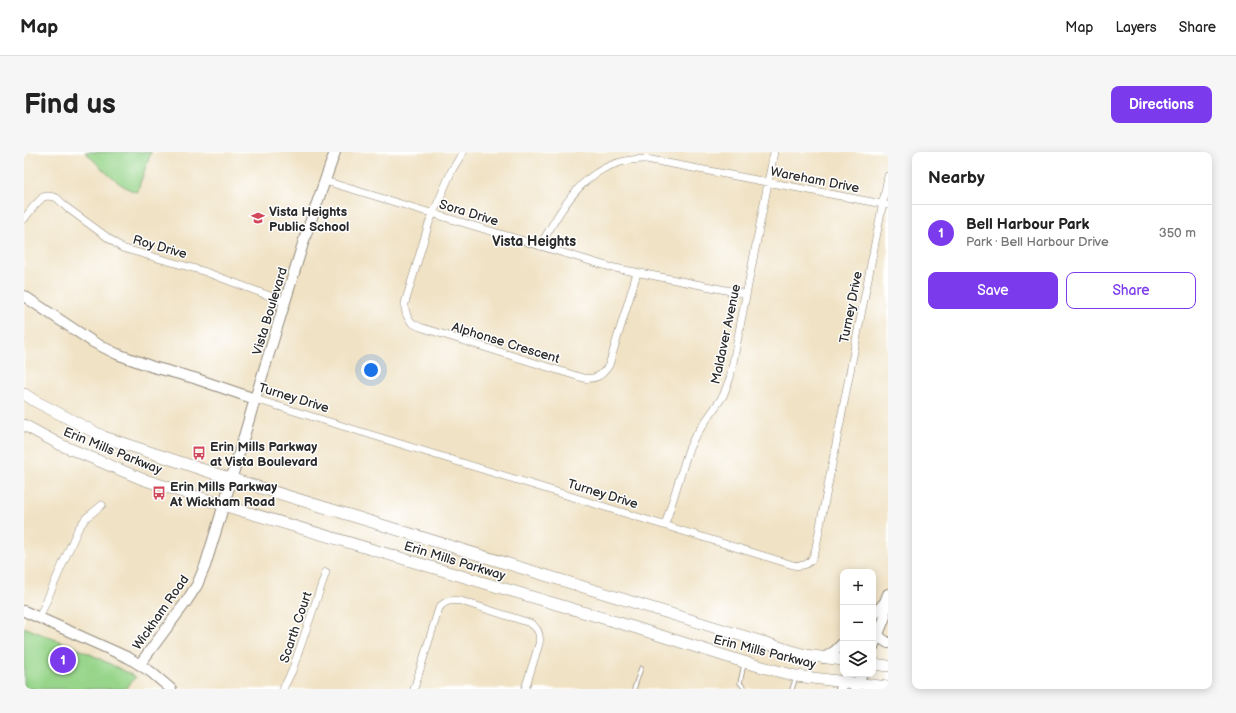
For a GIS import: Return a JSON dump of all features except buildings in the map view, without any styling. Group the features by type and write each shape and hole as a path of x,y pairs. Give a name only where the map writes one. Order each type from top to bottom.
{"main road":[{"name":"Erin Mills Parkway","path":"24,394 104,437 231,479 805,655 840,660"},
{"name":"Erin Mills Parkway","path":"24,425 61,445 142,479 223,505 744,662 796,676 844,682 858,682 888,688"},
{"path":"876,664 888,666"}],"street":[{"name":"Vista Boulevard","path":"231,479 305,237 335,152"},
{"path":"433,213 452,170 463,152"},
{"name":"Maldaver Avenue","path":"665,525 688,451 694,438 718,404 727,388 730,378 774,152"},
{"name":"Wareham Drive","path":"540,246 561,210 573,194 589,178 617,162 633,158 646,159 885,205"},
{"name":"Turney Drive","path":"24,296 93,342 117,354 153,367 194,378 255,399 793,565 805,566 813,559 815,552 885,205 888,176"},
{"name":"Sora Drive","path":"325,181 610,267 746,294"},
{"name":"Roy Drive","path":"24,219 43,197 48,196 58,198 66,207 122,248 203,271 286,302"},
{"name":"Alphonse Crescent","path":"433,213 405,303 407,316 412,323 420,328 583,378 597,378 603,374 609,365 637,273"},
{"name":"Wickham Road","path":"140,664 197,585 205,566 231,479"},
{"path":"39,618 78,529 86,518 102,504"},
{"name":"Scarth Court","path":"284,689 292,671 326,572"},
{"path":"876,612 886,598"},
{"path":"875,641 885,617 886,598"},
{"path":"414,689 439,608 443,604 453,600 461,601 530,623 537,629 540,638 539,644 525,689"},
{"path":"24,611 140,664 171,689"},
{"path":"878,634 888,643"},
{"path":"824,658 840,647"}],"lane":[{"path":"744,662 740,683 745,689"},
{"path":"634,689 640,668"},
{"path":"792,689 796,676"}],"green space":[{"path":"85,152 151,152 137,192 130,190 116,181"},
{"path":"24,627 88,653 136,677 125,689 24,689"}],"place":[{"name":"Vista Heights Public School","path":"258,218"},
{"name":"Erin Mills Parkway at Vista Boulevard","path":"199,453"},
{"name":"Erin Mills Parkway At Wickham Road","path":"159,493"},
{"name":"Bell Harbour Park","path":"63,660"}],"district":[{"name":"Vista Heights","path":"534,241"}]}
